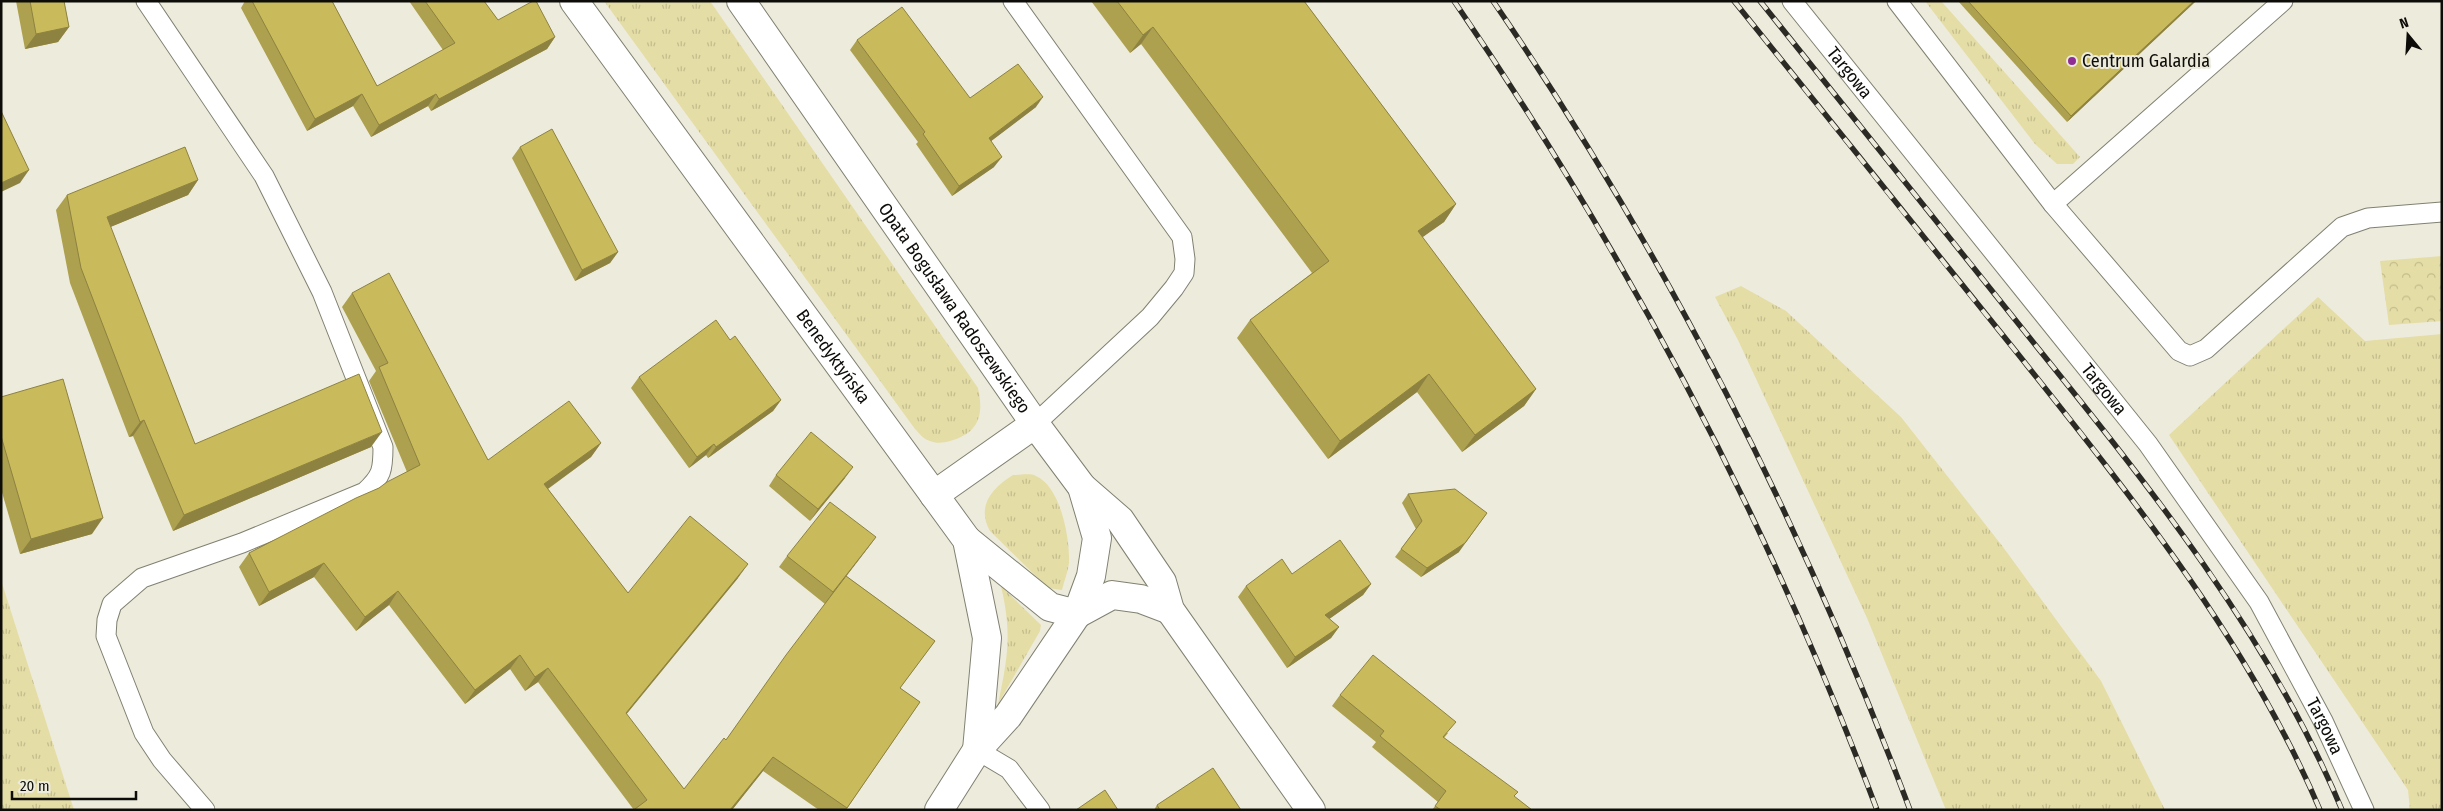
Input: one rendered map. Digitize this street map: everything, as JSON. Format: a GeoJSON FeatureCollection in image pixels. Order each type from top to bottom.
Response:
{"type":"FeatureCollection","features":[{"type":"Feature","properties":{"kind":"street","name":"Benedyktyńska"},"geometry":{"type":"LineString","coordinates":[[574,1],[967,540],[987,638],[977,750]]}},
{"type":"Feature","properties":{"kind":"street","name":"Opata Bogusława Radoszewskiego"},"geometry":{"type":"LineString","coordinates":[[741,1],[1035,424],[1082,487],[1120,520],[1162,582],[1170,610],[1311,810]]}},
{"type":"Feature","properties":{"kind":"street"},"geometry":{"type":"LineString","coordinates":[[934,495],[1035,424]]}},
{"type":"Feature","properties":{"kind":"street","name":"Benedyktyńska"},"geometry":{"type":"LineString","coordinates":[[939,810],[977,750],[1008,716],[1077,614],[1092,576],[1097,538],[1082,487]]}},
{"type":"Feature","properties":{"kind":"street"},"geometry":{"type":"LineString","coordinates":[[967,540],[1050,606],[1077,614],[1112,595],[1141,599],[1170,610]]}},
{"type":"Feature","properties":{"kind":"lane"},"geometry":{"type":"LineString","coordinates":[[146,1],[264,176],[322,292],[383,446],[380,478],[365,492],[242,543],[142,578],[112,604],[107,620],[106,636],[144,733],[162,760],[205,810]]}},
{"type":"Feature","properties":{"kind":"lane"},"geometry":{"type":"LineString","coordinates":[[1013,1],[1182,237],[1186,259],[1184,273],[1150,317],[1035,424]]}},
{"type":"Feature","properties":{"kind":"lane","name":"Targowa"},"geometry":{"type":"LineString","coordinates":[[1792,1],[2148,444],[2259,602],[2323,721],[2364,810]]}},
{"type":"Feature","properties":{"kind":"lane"},"geometry":{"type":"LineString","coordinates":[[1897,1],[2053,204],[2179,351],[2190,356],[2206,349],[2342,226],[2368,218],[2442,212]]}},
{"type":"Feature","properties":{"kind":"lane"},"geometry":{"type":"LineString","coordinates":[[2053,204],[2283,1]]}},
{"type":"Feature","properties":{"kind":"lane"},"geometry":{"type":"LineString","coordinates":[[977,750],[1008,769],[1040,810]]}},
{"type":"Feature","properties":{"kind":"green space"},"geometry":{"type":"Polygon","coordinates":[[[604,1],[710,1],[978,388],[980,414],[978,421],[969,432],[962,437],[938,443],[926,439],[915,429],[604,1]]]}},
{"type":"Feature","properties":{"kind":"green space"},"geometry":{"type":"Polygon","coordinates":[[[1925,1],[1941,1],[2080,157],[2073,164],[2057,164],[2035,144],[1925,1]]]}},
{"type":"Feature","properties":{"kind":"green space"},"geometry":{"type":"Polygon","coordinates":[[[2442,256],[2442,321],[2389,325],[2380,261],[2442,256]]]}},
{"type":"Feature","properties":{"kind":"green space"},"geometry":{"type":"Polygon","coordinates":[[[1741,286],[1786,311],[1901,417],[2003,547],[2101,681],[2165,810],[1946,810],[1867,618],[1738,340],[1715,297],[1741,286]]]}},
{"type":"Feature","properties":{"kind":"green space"},"geometry":{"type":"Polygon","coordinates":[[[2318,297],[2365,341],[2442,334],[2442,810],[2410,810],[2408,790],[2169,435],[2318,297]]]}},
{"type":"Feature","properties":{"kind":"green space"},"geometry":{"type":"Polygon","coordinates":[[[1028,474],[1036,476],[1045,482],[1058,502],[1066,528],[1069,553],[1069,563],[1062,590],[1048,588],[990,531],[986,522],[985,514],[988,498],[1005,480],[1013,475],[1028,474]]]}},
{"type":"Feature","properties":{"kind":"green space"},"geometry":{"type":"Polygon","coordinates":[[[1,580],[74,810],[1,810],[1,580]]]}},
{"type":"Feature","properties":{"kind":"green space"},"geometry":{"type":"Polygon","coordinates":[[[1001,586],[1041,625],[1040,631],[998,704],[1006,658],[1008,632],[1001,586]]]}},
{"type":"Feature","properties":{"kind":"building"},"geometry":{"type":"Polygon","coordinates":[[[30,1],[64,1],[69,27],[36,34],[30,1]]]}},
{"type":"Feature","properties":{"kind":"building"},"geometry":{"type":"Polygon","coordinates":[[[252,1],[332,1],[377,86],[455,43],[425,1],[484,1],[498,20],[536,1],[555,37],[439,99],[436,94],[379,125],[362,94],[315,119],[252,1]]]}},
{"type":"Feature","properties":{"kind":"building"},"geometry":{"type":"Polygon","coordinates":[[[1117,1],[1304,1],[1456,204],[1418,231],[1536,389],[1475,435],[1429,374],[1340,441],[1250,320],[1329,261],[1153,27],[1143,35],[1117,1]]]}},
{"type":"Feature","properties":{"kind":"building","name":"Centrum Galardia"},"geometry":{"type":"Polygon","coordinates":[[[1968,1],[2194,1],[2071,116],[1968,1]]]}},
{"type":"Feature","properties":{"kind":"building"},"geometry":{"type":"Polygon","coordinates":[[[902,7],[970,98],[1018,64],[1043,97],[989,138],[1002,157],[959,186],[923,134],[925,132],[857,40],[902,7]]]}},
{"type":"Feature","properties":{"kind":"building"},"geometry":{"type":"Polygon","coordinates":[[[1,111],[29,170],[1,183],[1,111]]]}},
{"type":"Feature","properties":{"kind":"building"},"geometry":{"type":"Polygon","coordinates":[[[552,129],[618,252],[582,270],[520,147],[552,129]]]}},
{"type":"Feature","properties":{"kind":"building"},"geometry":{"type":"Polygon","coordinates":[[[185,147],[198,180],[107,217],[195,444],[359,374],[382,432],[184,515],[144,420],[140,422],[81,268],[67,195],[185,147]]]}},
{"type":"Feature","properties":{"kind":"building"},"geometry":{"type":"Polygon","coordinates":[[[389,273],[488,460],[569,401],[601,443],[544,484],[628,593],[690,516],[748,564],[626,713],[684,789],[724,738],[726,740],[786,655],[846,576],[935,641],[900,688],[920,702],[847,808],[773,757],[730,810],[636,810],[647,800],[548,668],[535,677],[520,655],[475,690],[398,591],[365,617],[324,563],[269,592],[249,553],[379,488],[420,465],[379,367],[388,363],[352,293],[389,273]]]}},
{"type":"Feature","properties":{"kind":"building"},"geometry":{"type":"Polygon","coordinates":[[[716,320],[730,340],[735,336],[781,400],[716,447],[714,444],[697,457],[639,377],[716,320]]]}},
{"type":"Feature","properties":{"kind":"building"},"geometry":{"type":"Polygon","coordinates":[[[63,379],[103,518],[31,539],[1,436],[1,397],[63,379]]]}},
{"type":"Feature","properties":{"kind":"building"},"geometry":{"type":"Polygon","coordinates":[[[811,432],[853,467],[818,509],[776,475],[811,432]]]}},
{"type":"Feature","properties":{"kind":"building"},"geometry":{"type":"Polygon","coordinates":[[[1455,489],[1487,513],[1465,543],[1427,568],[1401,549],[1422,521],[1408,494],[1455,489]]]}},
{"type":"Feature","properties":{"kind":"building"},"geometry":{"type":"Polygon","coordinates":[[[830,502],[876,537],[833,592],[787,556],[830,502]]]}},
{"type":"Feature","properties":{"kind":"building"},"geometry":{"type":"Polygon","coordinates":[[[1340,540],[1371,584],[1325,615],[1339,627],[1295,657],[1246,586],[1282,559],[1292,574],[1340,540]]]}},
{"type":"Feature","properties":{"kind":"building"},"geometry":{"type":"Polygon","coordinates":[[[1373,655],[1456,722],[1443,737],[1518,792],[1514,796],[1532,810],[1441,810],[1435,806],[1446,791],[1380,736],[1384,731],[1340,695],[1373,655]]]}},
{"type":"Feature","properties":{"kind":"building"},"geometry":{"type":"Polygon","coordinates":[[[1213,768],[1241,810],[1160,810],[1157,805],[1213,768]]]}},
{"type":"Feature","properties":{"kind":"building"},"geometry":{"type":"Polygon","coordinates":[[[1105,790],[1118,810],[1076,810],[1105,790]]]}},
{"type":"Feature","properties":{"kind":"railway"},"geometry":{"type":"LineString","coordinates":[[1454,1],[1578,193],[1690,393],[1790,599],[1835,704],[1877,810]]}},
{"type":"Feature","properties":{"kind":"railway"},"geometry":{"type":"LineString","coordinates":[[1493,1],[1556,96],[1615,193],[1672,292],[1726,393],[1777,495],[1824,599],[1869,704],[1910,810]]}},
{"type":"Feature","properties":{"kind":"railway"},"geometry":{"type":"LineString","coordinates":[[1734,1],[2018,354],[2103,462],[2185,572],[2259,688],[2291,748],[2320,810]]}},
{"type":"Feature","properties":{"kind":"railway"},"geometry":{"type":"LineString","coordinates":[[1760,1],[2121,452],[2163,508],[2243,624],[2280,684],[2313,746],[2342,810]]}},
{"type":"Feature","properties":{"kind":"place","name":"Centrum Galardia"},"geometry":{"type":"Point","coordinates":[2072,61]}}]}
